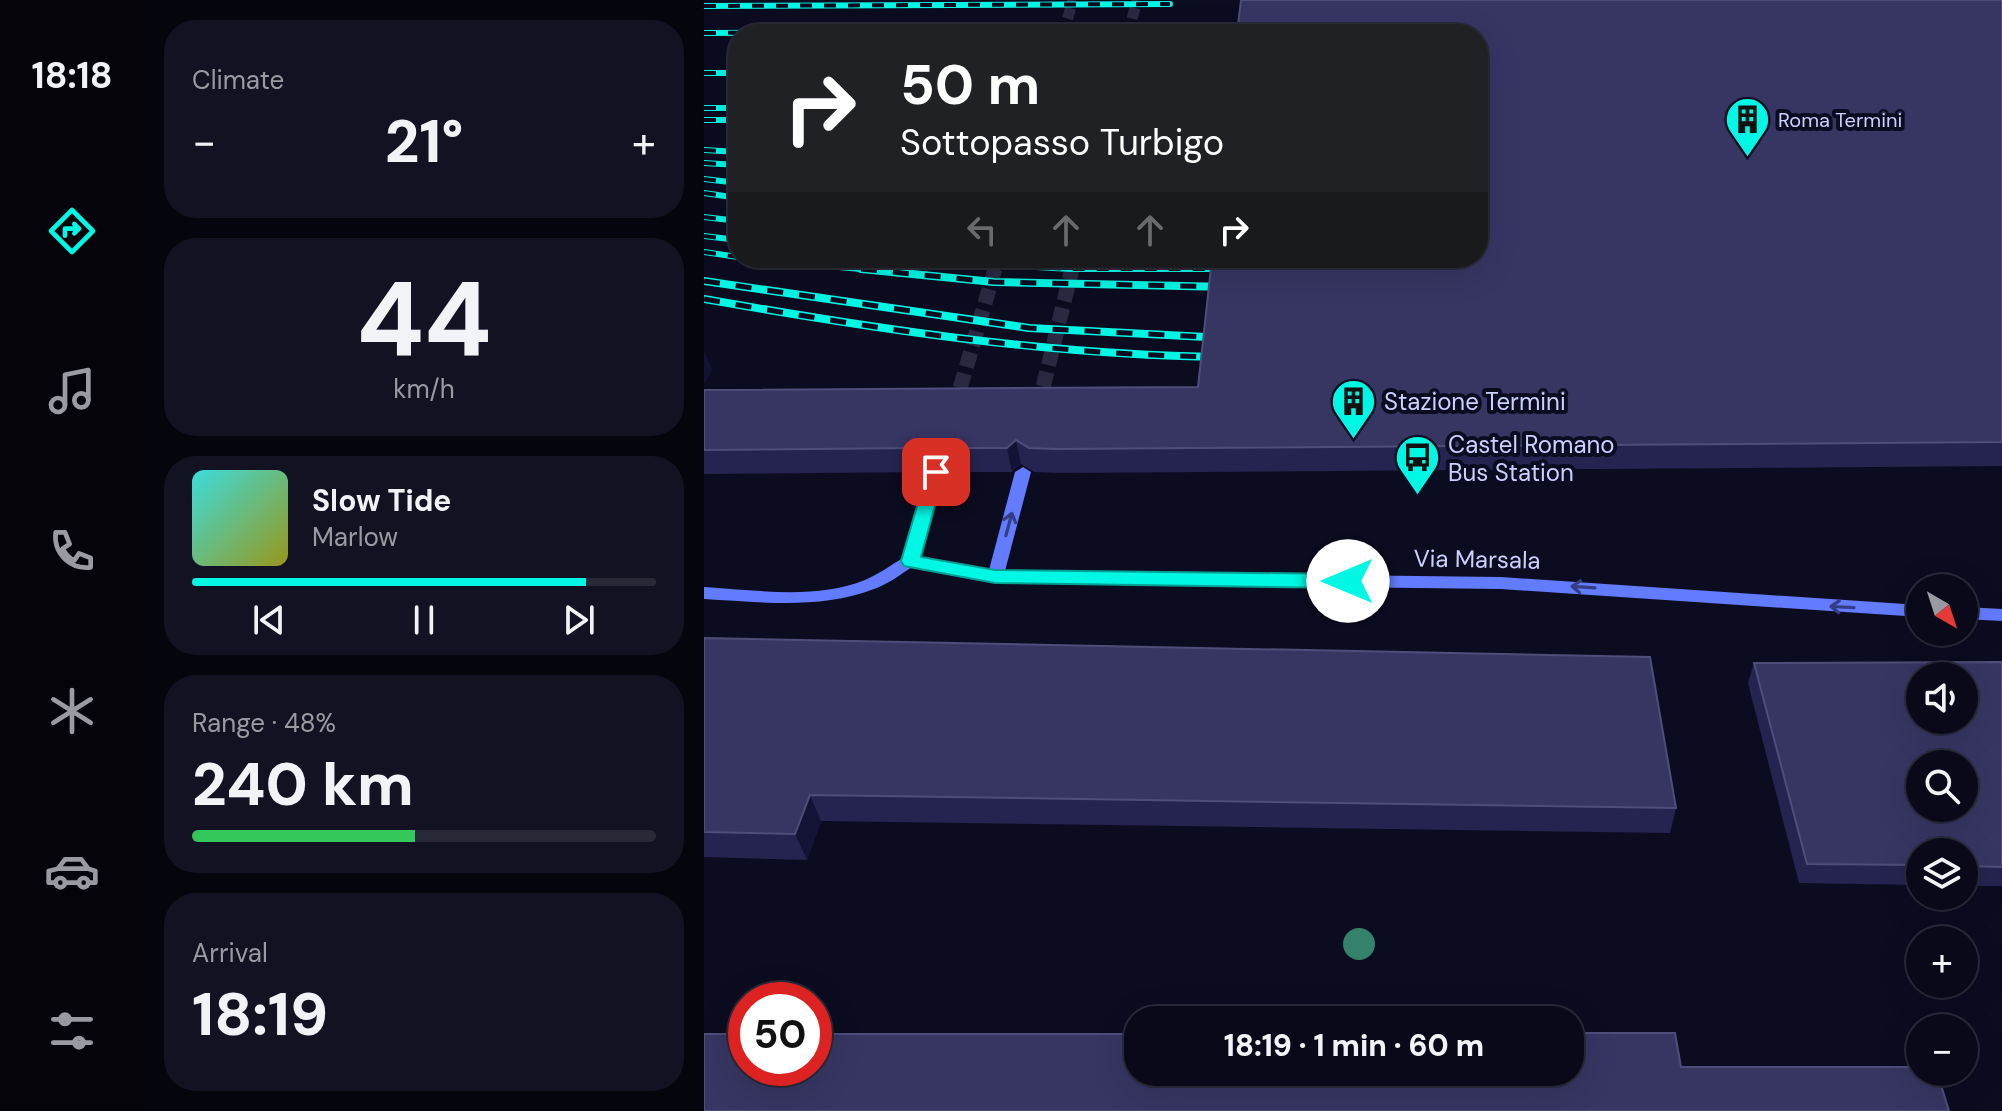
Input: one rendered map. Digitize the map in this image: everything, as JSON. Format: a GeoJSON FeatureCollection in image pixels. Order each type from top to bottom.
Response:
{"type":"FeatureCollection","features":[{"type":"Feature","properties":{"kind":"main road"},"geometry":{"type":"LineString","coordinates":[[704,593],[793,595],[867,586],[910,561],[936,472]]}},
{"type":"Feature","properties":{"kind":"main road"},"geometry":{"type":"LineString","coordinates":[[995,577],[1023,472]]}},
{"type":"Feature","properties":{"kind":"main road","name":"Via Marsala"},"geometry":{"type":"LineString","coordinates":[[910,561],[995,577],[1501,583],[1906,610]]}},
{"type":"Feature","properties":{"kind":"main road"},"geometry":{"type":"LineString","coordinates":[[1978,614],[2002,615]]}},
{"type":"Feature","properties":{"kind":"building"},"geometry":{"type":"Polygon","coordinates":[[[1241,0],[2002,0],[2002,442],[1057,449],[1029,448],[1016,440],[1007,448],[941,448],[928,440],[918,448],[704,450],[704,390],[1198,387],[1211,268],[1488,268],[1488,24],[1238,24],[1241,0]]]}},
{"type":"Feature","properties":{"kind":"building"},"geometry":{"type":"Polygon","coordinates":[[[704,638],[1650,657],[1676,808],[810,795],[795,834],[704,832],[704,638]]]}},
{"type":"Feature","properties":{"kind":"building"},"geometry":{"type":"Polygon","coordinates":[[[1906,662],[1906,734],[1978,734],[1978,662],[2002,662],[2002,867],[1978,866],[1978,838],[1906,838],[1906,865],[1807,864],[1754,663],[1906,662]]]}},
{"type":"Feature","properties":{"kind":"building"},"geometry":{"type":"Polygon","coordinates":[[[1584,1033],[1675,1033],[1681,1067],[1906,1067],[1906,1086],[1941,1086],[1949,1111],[704,1111],[704,1034],[728,1034],[728,1086],[832,1086],[832,1034],[1124,1034],[1124,1086],[1584,1086],[1584,1033]]]}},
{"type":"Feature","properties":{"kind":"tunnel"},"geometry":{"type":"LineString","coordinates":[[1066,24],[1073,0]]}},
{"type":"Feature","properties":{"kind":"tunnel"},"geometry":{"type":"LineString","coordinates":[[1131,24],[1137,0]]}},
{"type":"Feature","properties":{"kind":"tunnel"},"geometry":{"type":"LineString","coordinates":[[954,409],[995,269]]}},
{"type":"Feature","properties":{"kind":"tunnel"},"geometry":{"type":"LineString","coordinates":[[1038,408],[1072,269]]}},
{"type":"Feature","properties":{"kind":"railway"},"geometry":{"type":"LineString","coordinates":[[704,6],[1170,4]]}},
{"type":"Feature","properties":{"kind":"railway"},"geometry":{"type":"LineString","coordinates":[[704,33],[728,33]]}},
{"type":"Feature","properties":{"kind":"railway"},"geometry":{"type":"LineString","coordinates":[[704,73],[728,73]]}},
{"type":"Feature","properties":{"kind":"railway"},"geometry":{"type":"LineString","coordinates":[[704,108],[728,108]]}},
{"type":"Feature","properties":{"kind":"railway"},"geometry":{"type":"LineString","coordinates":[[704,120],[728,120]]}},
{"type":"Feature","properties":{"kind":"railway"},"geometry":{"type":"LineString","coordinates":[[704,150],[728,151]]}},
{"type":"Feature","properties":{"kind":"railway"},"geometry":{"type":"LineString","coordinates":[[704,163],[728,164]]}},
{"type":"Feature","properties":{"kind":"railway"},"geometry":{"type":"LineString","coordinates":[[704,179],[728,182]]}},
{"type":"Feature","properties":{"kind":"railway"},"geometry":{"type":"LineString","coordinates":[[704,193],[728,197]]}},
{"type":"Feature","properties":{"kind":"railway"},"geometry":{"type":"LineString","coordinates":[[704,217],[728,220]]}},
{"type":"Feature","properties":{"kind":"railway"},"geometry":{"type":"LineString","coordinates":[[704,236],[728,239]]}},
{"type":"Feature","properties":{"kind":"railway"},"geometry":{"type":"LineString","coordinates":[[704,252],[728,256]]}},
{"type":"Feature","properties":{"kind":"railway"},"geometry":{"type":"LineString","coordinates":[[850,268],[871,270]]}},
{"type":"Feature","properties":{"kind":"railway"},"geometry":{"type":"LineString","coordinates":[[1053,268],[1234,269]]}},
{"type":"Feature","properties":{"kind":"railway"},"geometry":{"type":"LineString","coordinates":[[861,269],[871,270]]}},
{"type":"Feature","properties":{"kind":"railway"},"geometry":{"type":"LineString","coordinates":[[871,270],[882,271]]}},
{"type":"Feature","properties":{"kind":"railway"},"geometry":{"type":"LineString","coordinates":[[871,270],[994,282],[1230,287]]}},
{"type":"Feature","properties":{"kind":"railway"},"geometry":{"type":"LineString","coordinates":[[704,281],[1029,328],[1226,338]]}},
{"type":"Feature","properties":{"kind":"railway"},"geometry":{"type":"LineString","coordinates":[[704,299],[1027,346],[1222,357]]}},
{"type":"Feature","properties":{"kind":"place","name":"Roma Termini"},"geometry":{"type":"Point","coordinates":[1747,159]}},
{"type":"Feature","properties":{"kind":"place","name":"Stazione Termini"},"geometry":{"type":"Point","coordinates":[1353,440]}},
{"type":"Feature","properties":{"kind":"place","name":"Castel Romano Bus Station"},"geometry":{"type":"Point","coordinates":[1417,497]}},
{"type":"Feature","properties":{"kind":"route"},"geometry":{"type":"LineString","coordinates":[[936,472],[910,561],[950,571],[995,577],[1348,581]]}}]}
